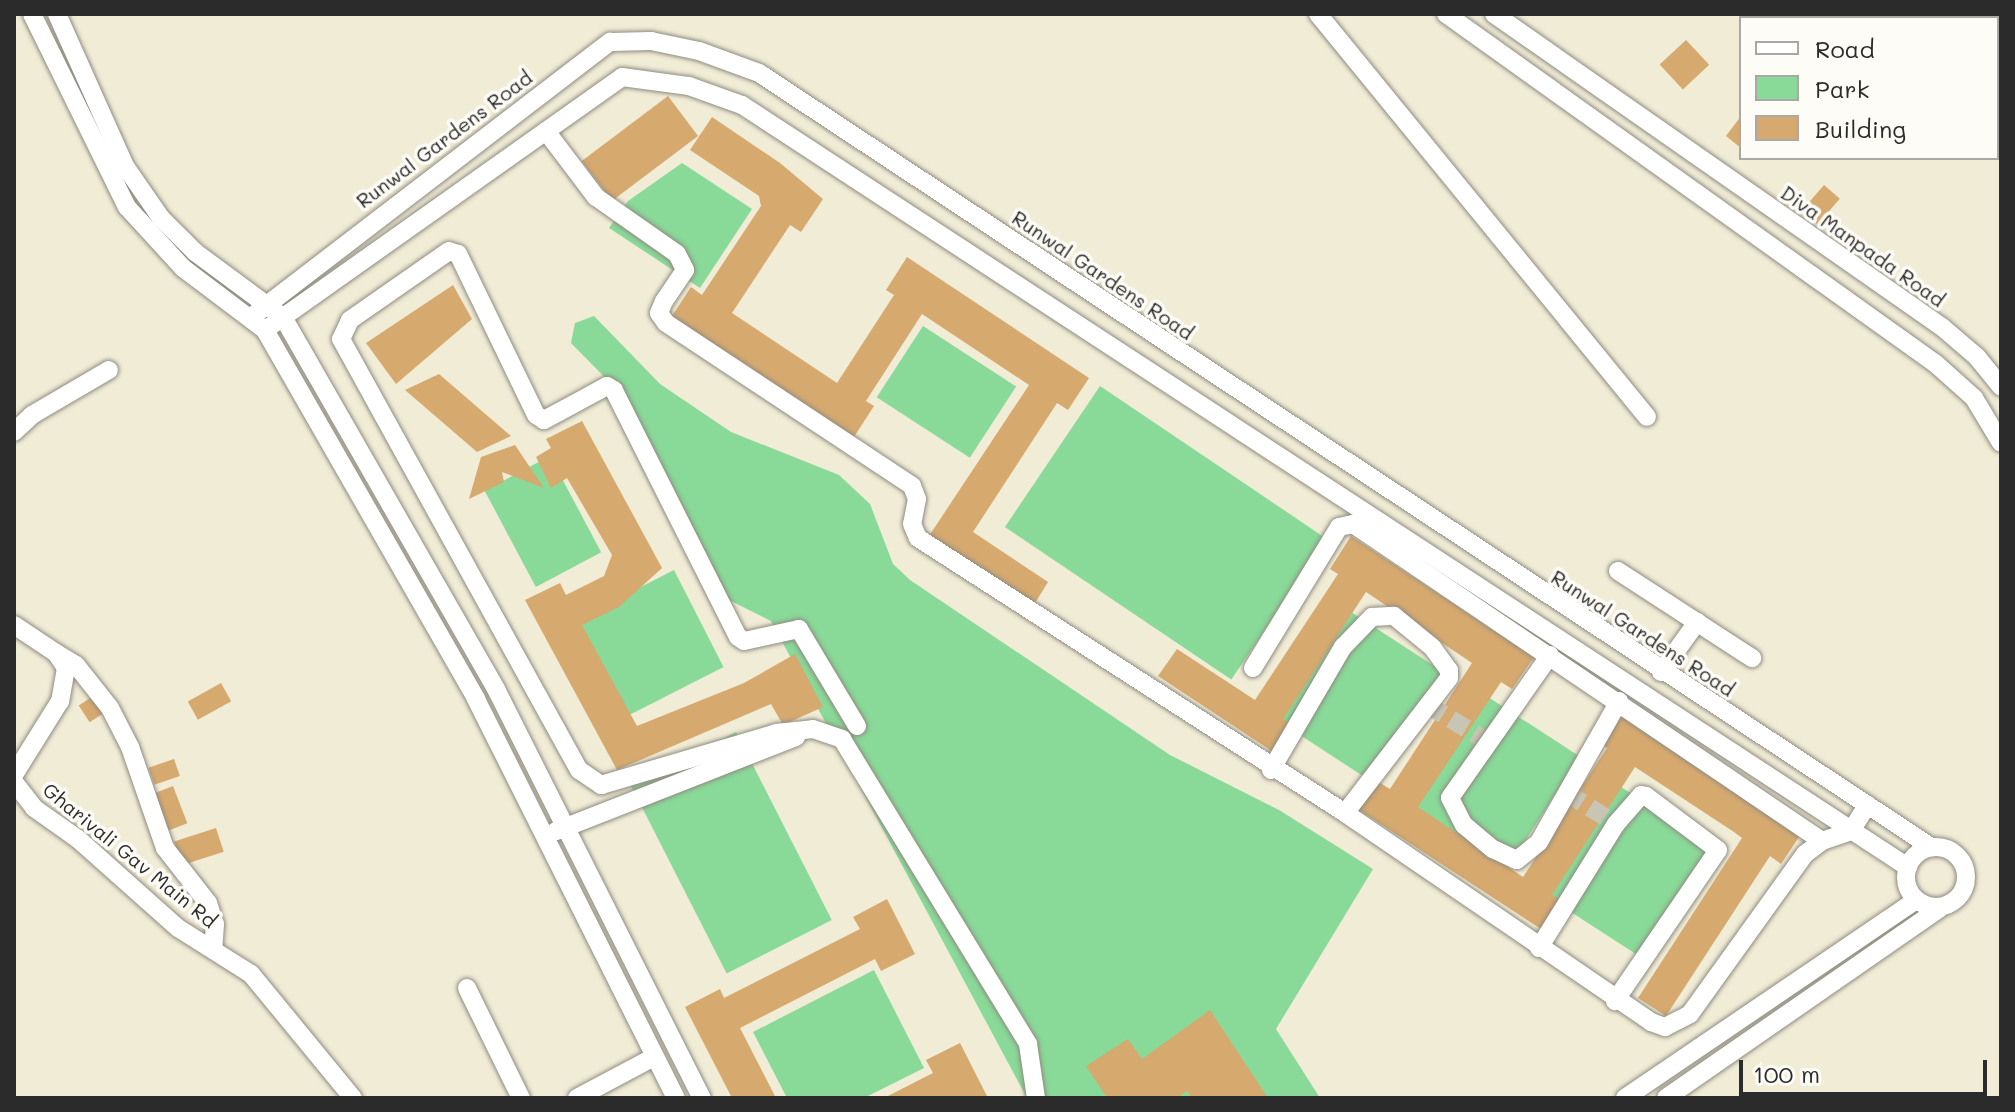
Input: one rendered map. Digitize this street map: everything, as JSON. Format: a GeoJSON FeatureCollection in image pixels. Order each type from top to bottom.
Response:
{"type":"FeatureCollection","features":[{"type":"Feature","properties":{"kind":"street"},"geometry":{"type":"LineString","coordinates":[[32,14],[127,207],[183,268],[258,324],[476,699],[676,1098]]}},
{"type":"Feature","properties":{"kind":"street"},"geometry":{"type":"LineString","coordinates":[[57,14],[125,166],[161,218],[195,252],[283,317],[414,540],[702,1098]]}},
{"type":"Feature","properties":{"kind":"street"},"geometry":{"type":"LineString","coordinates":[[1318,14],[1647,417]]}},
{"type":"Feature","properties":{"kind":"street"},"geometry":{"type":"LineString","coordinates":[[1446,14],[1936,364],[1983,413],[2001,443]]}},
{"type":"Feature","properties":{"kind":"street","name":"Diva Manpada Road"},"geometry":{"type":"LineString","coordinates":[[1494,14],[1942,327],[1977,357],[2001,387]]}},
{"type":"Feature","properties":{"kind":"street","name":"Runwal Gardens Road"},"geometry":{"type":"LineString","coordinates":[[258,324],[264,303],[610,42],[651,41],[699,51],[759,73],[1661,672],[1931,847]]}},
{"type":"Feature","properties":{"kind":"street"},"geometry":{"type":"LineString","coordinates":[[258,324],[283,317],[622,77],[689,86],[742,105],[1833,821],[1908,867]]}},
{"type":"Feature","properties":{"kind":"street"},"geometry":{"type":"LineString","coordinates":[[546,131],[596,197],[677,254],[685,270],[659,313],[666,323],[912,486],[917,499],[912,524],[918,538],[1271,770],[1345,813],[1615,1001],[1665,1027],[1680,1023],[1805,854],[1851,831],[1867,805]]}},
{"type":"Feature","properties":{"kind":"street"},"geometry":{"type":"LineString","coordinates":[[857,726],[799,629],[744,641],[738,637],[614,390],[607,386],[544,420],[536,415],[458,254],[449,251],[350,320],[341,339],[579,770],[601,785],[776,733],[813,729],[842,739],[1028,1044],[1036,1098]]}},
{"type":"Feature","properties":{"kind":"street"},"geometry":{"type":"LineString","coordinates":[[14,432],[32,415],[109,370]]}},
{"type":"Feature","properties":{"kind":"street"},"geometry":{"type":"LineString","coordinates":[[1983,413],[2001,396]]}},
{"type":"Feature","properties":{"kind":"street"},"geometry":{"type":"LineString","coordinates":[[1253,668],[1344,524],[1353,524],[1826,841]]}},
{"type":"Feature","properties":{"kind":"street"},"geometry":{"type":"LineString","coordinates":[[1618,571],[1752,658]]}},
{"type":"Feature","properties":{"kind":"street"},"geometry":{"type":"LineString","coordinates":[[1271,770],[1343,647],[1372,617],[1394,616],[1432,647],[1449,670],[1449,678],[1345,813]]}},
{"type":"Feature","properties":{"kind":"street"},"geometry":{"type":"LineString","coordinates":[[1661,672],[1697,622]]}},
{"type":"Feature","properties":{"kind":"street"},"geometry":{"type":"LineString","coordinates":[[14,625],[76,665],[110,708],[130,747],[165,848],[208,903],[215,924],[213,950]]}},
{"type":"Feature","properties":{"kind":"street"},"geometry":{"type":"LineString","coordinates":[[14,775],[60,701],[66,668],[56,653]]}},
{"type":"Feature","properties":{"kind":"street"},"geometry":{"type":"LineString","coordinates":[[1550,655],[1450,798],[1464,825],[1493,849],[1517,860],[1539,842],[1619,701]]}},
{"type":"Feature","properties":{"kind":"street"},"geometry":{"type":"LineString","coordinates":[[544,836],[813,729]]}},
{"type":"Feature","properties":{"kind":"street","name":"Gharivali Gav Main Rd"},"geometry":{"type":"LineString","coordinates":[[14,782],[34,808],[78,839],[178,928],[251,974],[353,1098]]}},
{"type":"Feature","properties":{"kind":"street"},"geometry":{"type":"LineString","coordinates":[[1826,841],[1833,821],[1850,793]]}},
{"type":"Feature","properties":{"kind":"street"},"geometry":{"type":"LineString","coordinates":[[1539,948],[1616,824],[1641,795],[1712,842],[1718,850],[1615,1001]]}},
{"type":"Feature","properties":{"kind":"street"},"geometry":{"type":"LineString","coordinates":[[1666,1098],[1940,908],[1961,893],[1966,875],[1958,856],[1931,847],[1915,856],[1908,867],[1907,883],[1916,900],[1940,908]]}},
{"type":"Feature","properties":{"kind":"street"},"geometry":{"type":"LineString","coordinates":[[1625,1098],[1916,900]]}},
{"type":"Feature","properties":{"kind":"street"},"geometry":{"type":"LineString","coordinates":[[467,988],[521,1098]]}},
{"type":"Feature","properties":{"kind":"street"},"geometry":{"type":"LineString","coordinates":[[577,1098],[654,1057]]}},
{"type":"Feature","properties":{"kind":"green space"},"geometry":{"type":"Polygon","coordinates":[[[682,163],[752,209],[700,288],[609,228],[628,201],[682,163]]]}},
{"type":"Feature","properties":{"kind":"green space"},"geometry":{"type":"Polygon","coordinates":[[[594,316],[660,384],[731,432],[839,475],[870,504],[893,564],[910,580],[1170,755],[1279,810],[1373,869],[1276,1029],[1320,1098],[1027,1098],[771,621],[719,595],[631,404],[571,343],[575,323],[594,316]]]}},
{"type":"Feature","properties":{"kind":"green space"},"geometry":{"type":"Polygon","coordinates":[[[923,326],[1016,386],[970,458],[877,397],[923,326]]]}},
{"type":"Feature","properties":{"kind":"green space"},"geometry":{"type":"Polygon","coordinates":[[[1100,386],[1326,539],[1231,680],[1005,527],[1100,386]]]}},
{"type":"Feature","properties":{"kind":"green space"},"geometry":{"type":"Polygon","coordinates":[[[550,456],[601,552],[536,587],[485,491],[550,456]]]}},
{"type":"Feature","properties":{"kind":"green space"},"geometry":{"type":"Polygon","coordinates":[[[674,570],[723,667],[602,729],[553,632],[674,570]]]}},
{"type":"Feature","properties":{"kind":"green space"},"geometry":{"type":"Polygon","coordinates":[[[1351,612],[1446,674],[1374,783],[1280,722],[1351,612]]]}},
{"type":"Feature","properties":{"kind":"green space"},"geometry":{"type":"Polygon","coordinates":[[[1485,695],[1580,757],[1508,867],[1413,806],[1485,695]]]}},
{"type":"Feature","properties":{"kind":"green space"},"geometry":{"type":"Polygon","coordinates":[[[736,732],[832,920],[727,974],[631,786],[736,732]]]}},
{"type":"Feature","properties":{"kind":"green space"},"geometry":{"type":"Polygon","coordinates":[[[1621,787],[1716,849],[1644,959],[1549,898],[1621,787]]]}},
{"type":"Feature","properties":{"kind":"green space"},"geometry":{"type":"Polygon","coordinates":[[[874,970],[924,1068],[864,1098],[787,1098],[753,1032],[874,970]]]}},
{"type":"Feature","properties":{"kind":"building"},"geometry":{"type":"Polygon","coordinates":[[[1686,40],[1709,65],[1683,89],[1660,65],[1686,40]]]}},
{"type":"Feature","properties":{"kind":"building"},"geometry":{"type":"Polygon","coordinates":[[[668,96],[698,136],[612,201],[582,161],[668,96]]]}},
{"type":"Feature","properties":{"kind":"building"},"geometry":{"type":"Polygon","coordinates":[[[712,117],[780,163],[823,199],[801,232],[790,225],[732,313],[837,383],[894,295],[886,290],[907,257],[1089,378],[1068,410],[1057,403],[973,532],[1048,582],[1032,608],[927,539],[1029,385],[922,314],[866,401],[874,406],[852,440],[670,319],[691,287],[702,295],[761,206],[759,196],[690,150],[712,117]]]}},
{"type":"Feature","properties":{"kind":"building"},"geometry":{"type":"Polygon","coordinates":[[[1739,119],[1739,146],[1726,136],[1739,119]]]}},
{"type":"Feature","properties":{"kind":"building"},"geometry":{"type":"Polygon","coordinates":[[[1824,185],[1840,199],[1818,224],[1802,211],[1824,185]]]}},
{"type":"Feature","properties":{"kind":"building"},"geometry":{"type":"Polygon","coordinates":[[[453,285],[472,319],[396,384],[366,343],[453,285]]]}},
{"type":"Feature","properties":{"kind":"building"},"geometry":{"type":"Polygon","coordinates":[[[439,374],[511,436],[477,452],[405,390],[439,374]]]}},
{"type":"Feature","properties":{"kind":"building"},"geometry":{"type":"Polygon","coordinates":[[[582,421],[662,568],[619,607],[582,625],[637,726],[744,683],[795,654],[823,707],[783,725],[771,704],[617,770],[525,600],[560,583],[566,595],[604,576],[612,555],[567,478],[551,488],[536,457],[551,448],[546,439],[582,421]]]}},
{"type":"Feature","properties":{"kind":"building"},"geometry":{"type":"Polygon","coordinates":[[[515,445],[544,488],[502,472],[504,482],[469,499],[481,457],[515,445]]]}},
{"type":"Feature","properties":{"kind":"building"},"geometry":{"type":"Polygon","coordinates":[[[1351,536],[1534,657],[1512,689],[1501,682],[1418,807],[1523,877],[1607,748],[1599,743],[1621,710],[1803,831],[1781,864],[1770,856],[1666,1016],[1638,998],[1742,838],[1734,832],[1635,767],[1552,895],[1560,900],[1541,929],[1359,810],[1377,781],[1390,789],[1472,663],[1366,592],[1283,719],[1294,726],[1276,754],[1158,676],[1177,649],[1255,700],[1338,574],[1330,569],[1351,536]]]}},
{"type":"Feature","properties":{"kind":"building"},"geometry":{"type":"Polygon","coordinates":[[[221,683],[231,701],[198,720],[188,701],[221,683]]]}},
{"type":"Feature","properties":{"kind":"building"},"geometry":{"type":"Polygon","coordinates":[[[98,693],[109,710],[90,722],[79,706],[98,693]]]}},
{"type":"Feature","properties":{"kind":"building"},"geometry":{"type":"Polygon","coordinates":[[[174,759],[180,776],[154,785],[148,768],[174,759]]]}},
{"type":"Feature","properties":{"kind":"building"},"geometry":{"type":"Polygon","coordinates":[[[173,786],[187,823],[167,831],[152,794],[173,786]]]}},
{"type":"Feature","properties":{"kind":"building"},"geometry":{"type":"Polygon","coordinates":[[[216,828],[224,852],[182,865],[174,842],[216,828]]]}},
{"type":"Feature","properties":{"kind":"building"},"geometry":{"type":"Polygon","coordinates":[[[887,899],[915,954],[881,971],[875,959],[740,1028],[776,1098],[732,1098],[685,1007],[720,989],[724,998],[860,929],[853,917],[887,899]]]}},
{"type":"Feature","properties":{"kind":"building"},"geometry":{"type":"Polygon","coordinates":[[[1210,1010],[1268,1098],[1192,1098],[1187,1091],[1177,1098],[1107,1098],[1086,1066],[1128,1039],[1142,1059],[1210,1010]]]}},
{"type":"Feature","properties":{"kind":"building"},"geometry":{"type":"Polygon","coordinates":[[[960,1043],[988,1098],[884,1098],[933,1073],[926,1060],[960,1043]]]}},
{"type":"Feature","properties":{"kind":"tunnel"},"geometry":{"type":"LineString","coordinates":[[1428,705],[1488,742]]}},
{"type":"Feature","properties":{"kind":"tunnel"},"geometry":{"type":"LineString","coordinates":[[1567,793],[1616,824]]}}]}
